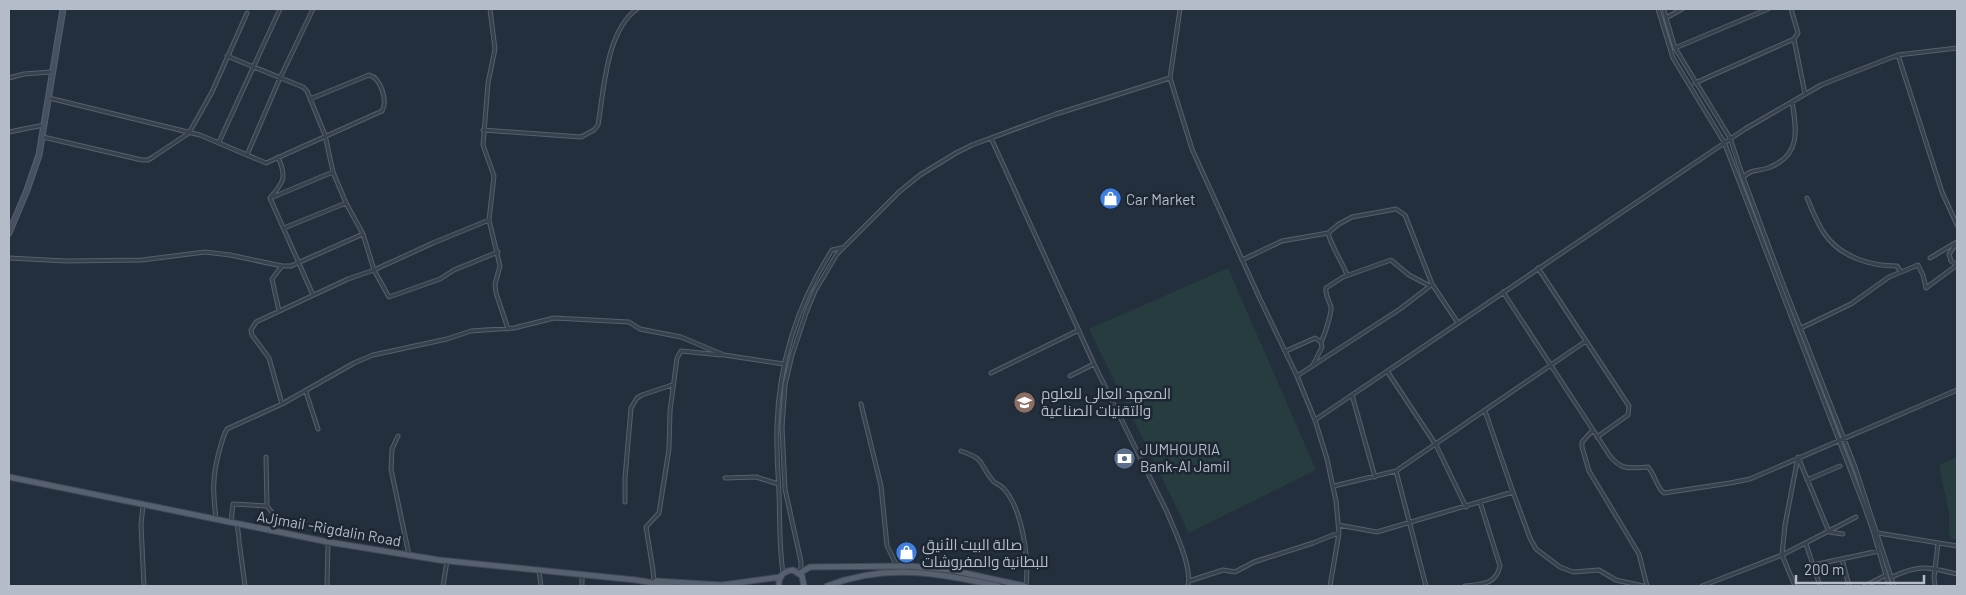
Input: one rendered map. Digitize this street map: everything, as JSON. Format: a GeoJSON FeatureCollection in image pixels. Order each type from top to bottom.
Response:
{"type":"FeatureCollection","features":[{"type":"Feature","properties":{"kind":"main road","name":"AJjmail -Rigdalin Road"},"geometry":{"type":"LineString","coordinates":[[9,477],[328,542],[447,560],[652,582]]}},
{"type":"Feature","properties":{"kind":"main road"},"geometry":{"type":"LineString","coordinates":[[799,573],[810,567],[897,566],[951,570],[1025,586]]}},
{"type":"Feature","properties":{"kind":"main road"},"geometry":{"type":"LineString","coordinates":[[652,582],[722,585],[782,575],[790,570],[799,573],[804,578],[804,586]]}},
{"type":"Feature","properties":{"kind":"main road"},"geometry":{"type":"LineString","coordinates":[[828,586],[876,573],[911,572],[948,575],[998,586]]}},
{"type":"Feature","properties":{"kind":"main road"},"geometry":{"type":"LineString","coordinates":[[779,586],[782,575]]}},
{"type":"Feature","properties":{"kind":"main road"},"geometry":{"type":"LineString","coordinates":[[652,582],[671,586]]}},
{"type":"Feature","properties":{"kind":"street"},"geometry":{"type":"LineString","coordinates":[[9,233],[33,175],[43,137],[63,9]]}},
{"type":"Feature","properties":{"kind":"street"},"geometry":{"type":"LineString","coordinates":[[219,142],[280,9]]}},
{"type":"Feature","properties":{"kind":"street"},"geometry":{"type":"LineString","coordinates":[[247,155],[280,78],[313,9]]}},
{"type":"Feature","properties":{"kind":"street"},"geometry":{"type":"LineString","coordinates":[[490,9],[495,50],[488,83],[483,150],[493,172],[494,181],[490,220],[500,266],[495,284],[496,293],[508,329]]}},
{"type":"Feature","properties":{"kind":"street"},"geometry":{"type":"LineString","coordinates":[[483,130],[581,137],[594,130],[598,125],[612,46],[626,20],[637,9]]}},
{"type":"Feature","properties":{"kind":"street"},"geometry":{"type":"LineString","coordinates":[[1180,9],[1170,78],[1192,149],[1297,376],[1315,420],[1334,486],[1339,532],[1330,586]]}},
{"type":"Feature","properties":{"kind":"street"},"geometry":{"type":"LineString","coordinates":[[1658,9],[1673,58],[1724,142],[1880,551],[1889,586]]}},
{"type":"Feature","properties":{"kind":"street"},"geometry":{"type":"LineString","coordinates":[[1664,9],[1675,48],[1730,138],[1742,177],[1844,439],[1878,533],[1894,586]]}},
{"type":"Feature","properties":{"kind":"street"},"geometry":{"type":"LineString","coordinates":[[1666,18],[1682,9]]}},
{"type":"Feature","properties":{"kind":"street"},"geometry":{"type":"LineString","coordinates":[[1675,48],[1768,9]]}},
{"type":"Feature","properties":{"kind":"street"},"geometry":{"type":"LineString","coordinates":[[1695,83],[1794,39],[1798,33],[1790,9]]}},
{"type":"Feature","properties":{"kind":"street"},"geometry":{"type":"LineString","coordinates":[[43,137],[142,160],[148,160],[153,157],[189,133],[212,92],[247,13]]}},
{"type":"Feature","properties":{"kind":"street"},"geometry":{"type":"LineString","coordinates":[[1794,39],[1805,94]]}},
{"type":"Feature","properties":{"kind":"street"},"geometry":{"type":"LineString","coordinates":[[1315,420],[1730,138],[1805,94],[1821,85],[1898,55],[1957,48]]}},
{"type":"Feature","properties":{"kind":"street"},"geometry":{"type":"LineString","coordinates":[[1898,55],[1942,192],[1957,225]]}},
{"type":"Feature","properties":{"kind":"street"},"geometry":{"type":"LineString","coordinates":[[227,56],[307,91],[326,135],[333,172],[346,203],[363,234],[374,270],[389,297],[432,282],[454,270],[498,252]]}},
{"type":"Feature","properties":{"kind":"street"},"geometry":{"type":"LineString","coordinates":[[9,78],[24,74],[51,72],[54,69]]}},
{"type":"Feature","properties":{"kind":"street"},"geometry":{"type":"LineString","coordinates":[[49,98],[189,133],[219,142],[266,163],[382,111],[385,101],[378,80],[374,76],[369,75],[310,100]]}},
{"type":"Feature","properties":{"kind":"street"},"geometry":{"type":"LineString","coordinates":[[799,573],[801,562],[785,489],[782,427],[785,385],[798,334],[815,291],[836,254],[878,210],[920,175],[956,152],[1056,114],[1170,78]]}},
{"type":"Feature","properties":{"kind":"street"},"geometry":{"type":"LineString","coordinates":[[1742,177],[1752,170],[1767,168],[1782,160],[1791,152],[1795,142],[1792,102]]}},
{"type":"Feature","properties":{"kind":"street"},"geometry":{"type":"LineString","coordinates":[[9,132],[44,126]]}},
{"type":"Feature","properties":{"kind":"street"},"geometry":{"type":"LineString","coordinates":[[991,138],[1078,330],[1167,512],[1180,547],[1189,582],[1188,586]]}},
{"type":"Feature","properties":{"kind":"street"},"geometry":{"type":"LineString","coordinates":[[270,198],[282,185],[282,165],[278,156]]}},
{"type":"Feature","properties":{"kind":"street"},"geometry":{"type":"LineString","coordinates":[[270,198],[333,172]]}},
{"type":"Feature","properties":{"kind":"street"},"geometry":{"type":"LineString","coordinates":[[270,198],[314,295]]}},
{"type":"Feature","properties":{"kind":"street"},"geometry":{"type":"LineString","coordinates":[[1806,198],[1825,234],[1836,246],[1850,256],[1869,263],[1897,266],[1902,272]]}},
{"type":"Feature","properties":{"kind":"street"},"geometry":{"type":"LineString","coordinates":[[284,228],[346,203]]}},
{"type":"Feature","properties":{"kind":"street"},"geometry":{"type":"LineString","coordinates":[[1242,260],[1282,241],[1328,233],[1352,217],[1396,209],[1406,215],[1431,285],[1458,323]]}},
{"type":"Feature","properties":{"kind":"street"},"geometry":{"type":"LineString","coordinates":[[282,404],[269,358],[254,340],[251,330],[256,322],[348,279],[374,270],[490,220]]}},
{"type":"Feature","properties":{"kind":"street"},"geometry":{"type":"LineString","coordinates":[[1328,233],[1347,275]]}},
{"type":"Feature","properties":{"kind":"street"},"geometry":{"type":"LineString","coordinates":[[9,258],[66,261],[142,260],[205,252],[291,266],[363,234]]}},
{"type":"Feature","properties":{"kind":"street"},"geometry":{"type":"LineString","coordinates":[[1801,328],[1851,304],[1889,278],[1918,265],[1924,275],[1926,288],[1957,265],[1951,261],[1949,254],[1957,243]]}},
{"type":"Feature","properties":{"kind":"street"},"geometry":{"type":"LineString","coordinates":[[1930,258],[1957,243]]}},
{"type":"Feature","properties":{"kind":"street"},"geometry":{"type":"LineString","coordinates":[[782,575],[776,427],[780,382],[792,333],[810,288],[832,250],[843,247]]}},
{"type":"Feature","properties":{"kind":"street"},"geometry":{"type":"LineString","coordinates":[[1313,366],[1322,346],[1321,342],[1326,333],[1326,323],[1332,310],[1326,288],[1347,275],[1391,260],[1409,275],[1431,285]]}},
{"type":"Feature","properties":{"kind":"street"},"geometry":{"type":"LineString","coordinates":[[279,311],[272,279],[282,266]]}},
{"type":"Feature","properties":{"kind":"street"},"geometry":{"type":"LineString","coordinates":[[1538,268],[1628,406],[1628,415],[1597,437]]}},
{"type":"Feature","properties":{"kind":"street"},"geometry":{"type":"LineString","coordinates":[[1297,376],[1400,309],[1431,285]]}},
{"type":"Feature","properties":{"kind":"street"},"geometry":{"type":"LineString","coordinates":[[1503,292],[1597,437],[1617,464],[1624,468],[1648,467],[1652,471],[1660,491],[1664,493],[1750,479],[1957,390]]}},
{"type":"Feature","properties":{"kind":"street"},"geometry":{"type":"LineString","coordinates":[[216,518],[213,477],[226,432],[233,426],[306,392],[354,363],[373,355],[447,339],[470,331],[508,329],[554,318],[628,322],[640,328],[681,337],[724,355]]}},
{"type":"Feature","properties":{"kind":"street"},"geometry":{"type":"LineString","coordinates":[[991,373],[1078,330]]}},
{"type":"Feature","properties":{"kind":"street"},"geometry":{"type":"LineString","coordinates":[[1286,350],[1315,338],[1321,342]]}},
{"type":"Feature","properties":{"kind":"street"},"geometry":{"type":"LineString","coordinates":[[1334,486],[1396,471],[1586,341]]}},
{"type":"Feature","properties":{"kind":"street"},"geometry":{"type":"LineString","coordinates":[[652,582],[646,527],[660,513],[669,450],[672,385],[679,352],[724,355],[784,364]]}},
{"type":"Feature","properties":{"kind":"street"},"geometry":{"type":"LineString","coordinates":[[1070,376],[1094,364]]}},
{"type":"Feature","properties":{"kind":"street"},"geometry":{"type":"LineString","coordinates":[[1387,371],[1436,445],[1466,506]]}},
{"type":"Feature","properties":{"kind":"street"},"geometry":{"type":"LineString","coordinates":[[625,502],[625,478],[631,408],[637,398],[642,395],[672,385]]}},
{"type":"Feature","properties":{"kind":"street"},"geometry":{"type":"LineString","coordinates":[[306,392],[318,428]]}},
{"type":"Feature","properties":{"kind":"street"},"geometry":{"type":"LineString","coordinates":[[1352,394],[1375,477]]}},
{"type":"Feature","properties":{"kind":"street"},"geometry":{"type":"LineString","coordinates":[[861,404],[880,486],[887,546],[897,566]]}},
{"type":"Feature","properties":{"kind":"street"},"geometry":{"type":"LineString","coordinates":[[1485,411],[1513,492],[1536,549],[1560,567],[1573,572],[1599,570],[1616,580],[1642,586]]}},
{"type":"Feature","properties":{"kind":"street"},"geometry":{"type":"LineString","coordinates":[[776,427],[782,427]]}},
{"type":"Feature","properties":{"kind":"street"},"geometry":{"type":"LineString","coordinates":[[1593,430],[1582,442],[1589,471],[1639,554],[1647,586]]}},
{"type":"Feature","properties":{"kind":"street"},"geometry":{"type":"LineString","coordinates":[[398,436],[392,449],[391,469],[409,555]]}},
{"type":"Feature","properties":{"kind":"street"},"geometry":{"type":"LineString","coordinates":[[961,451],[977,456],[994,482],[1000,485],[1009,496],[1016,513],[1026,552],[1028,572],[1025,586]]}},
{"type":"Feature","properties":{"kind":"street"},"geometry":{"type":"LineString","coordinates":[[266,457],[267,506]]}},
{"type":"Feature","properties":{"kind":"street"},"geometry":{"type":"LineString","coordinates":[[1798,457],[1830,532]]}},
{"type":"Feature","properties":{"kind":"street"},"geometry":{"type":"LineString","coordinates":[[1795,586],[1782,554],[1785,525],[1798,457]]}},
{"type":"Feature","properties":{"kind":"street"},"geometry":{"type":"LineString","coordinates":[[1807,480],[1840,466]]}},
{"type":"Feature","properties":{"kind":"street"},"geometry":{"type":"LineString","coordinates":[[1396,471],[1426,586]]}},
{"type":"Feature","properties":{"kind":"street"},"geometry":{"type":"LineString","coordinates":[[725,478],[756,477],[778,484]]}},
{"type":"Feature","properties":{"kind":"street"},"geometry":{"type":"LineString","coordinates":[[1338,525],[1362,531],[1377,532],[1410,524],[1513,492]]}},
{"type":"Feature","properties":{"kind":"street"},"geometry":{"type":"LineString","coordinates":[[1464,586],[1491,582],[1499,575],[1500,566],[1480,502]]}},
{"type":"Feature","properties":{"kind":"street"},"geometry":{"type":"LineString","coordinates":[[245,586],[239,539],[234,523],[233,504],[267,506],[273,512],[273,531]]}},
{"type":"Feature","properties":{"kind":"street"},"geometry":{"type":"LineString","coordinates":[[143,505],[141,525],[144,586]]}},
{"type":"Feature","properties":{"kind":"street"},"geometry":{"type":"LineString","coordinates":[[1702,586],[1806,544],[1856,517]]}},
{"type":"Feature","properties":{"kind":"street"},"geometry":{"type":"LineString","coordinates":[[1189,582],[1223,570],[1236,572],[1254,562],[1314,543],[1339,532]]}},
{"type":"Feature","properties":{"kind":"street"},"geometry":{"type":"LineString","coordinates":[[1830,532],[1843,534]]}},
{"type":"Feature","properties":{"kind":"street"},"geometry":{"type":"LineString","coordinates":[[1878,533],[1957,546]]}},
{"type":"Feature","properties":{"kind":"street"},"geometry":{"type":"LineString","coordinates":[[327,586],[328,542]]}},
{"type":"Feature","properties":{"kind":"street"},"geometry":{"type":"LineString","coordinates":[[1935,586],[1938,543]]}},
{"type":"Feature","properties":{"kind":"street"},"geometry":{"type":"LineString","coordinates":[[1806,544],[1820,586]]}},
{"type":"Feature","properties":{"kind":"street"},"geometry":{"type":"LineString","coordinates":[[1813,565],[1880,551]]}},
{"type":"Feature","properties":{"kind":"street"},"geometry":{"type":"LineString","coordinates":[[1842,559],[1849,586]]}},
{"type":"Feature","properties":{"kind":"street"},"geometry":{"type":"LineString","coordinates":[[442,586],[447,560]]}},
{"type":"Feature","properties":{"kind":"street"},"geometry":{"type":"LineString","coordinates":[[1892,576],[1914,568],[1935,568],[1957,574]]}},
{"type":"Feature","properties":{"kind":"street"},"geometry":{"type":"LineString","coordinates":[[539,571],[541,586]]}},
{"type":"Feature","properties":{"kind":"street"},"geometry":{"type":"LineString","coordinates":[[582,575],[582,586]]}},
{"type":"Feature","properties":{"kind":"street"},"geometry":{"type":"LineString","coordinates":[[1865,586],[1886,575]]}},
{"type":"Feature","properties":{"kind":"green space"},"geometry":{"type":"Polygon","coordinates":[[[1228,268],[1316,470],[1189,533],[1089,329],[1228,268]]]}},
{"type":"Feature","properties":{"kind":"green space"},"geometry":{"type":"Polygon","coordinates":[[[1957,457],[1957,540],[1951,539],[1949,532],[1949,513],[1939,465],[1957,457]]]}},
{"type":"Feature","properties":{"kind":"place","name":"Car Market"},"geometry":{"type":"Point","coordinates":[1110,199]}},
{"type":"Feature","properties":{"kind":"place","name":"المعهد العالي للعلوم والتقنيات الصناعية"},"geometry":{"type":"Point","coordinates":[1025,402]}},
{"type":"Feature","properties":{"kind":"place","name":"JUMHOURIA Bank-Al Jamil"},"geometry":{"type":"Point","coordinates":[1124,458]}},
{"type":"Feature","properties":{"kind":"place","name":"صالة البيت الأنيق للبطانية والمفروشات"},"geometry":{"type":"Point","coordinates":[906,553]}}]}
